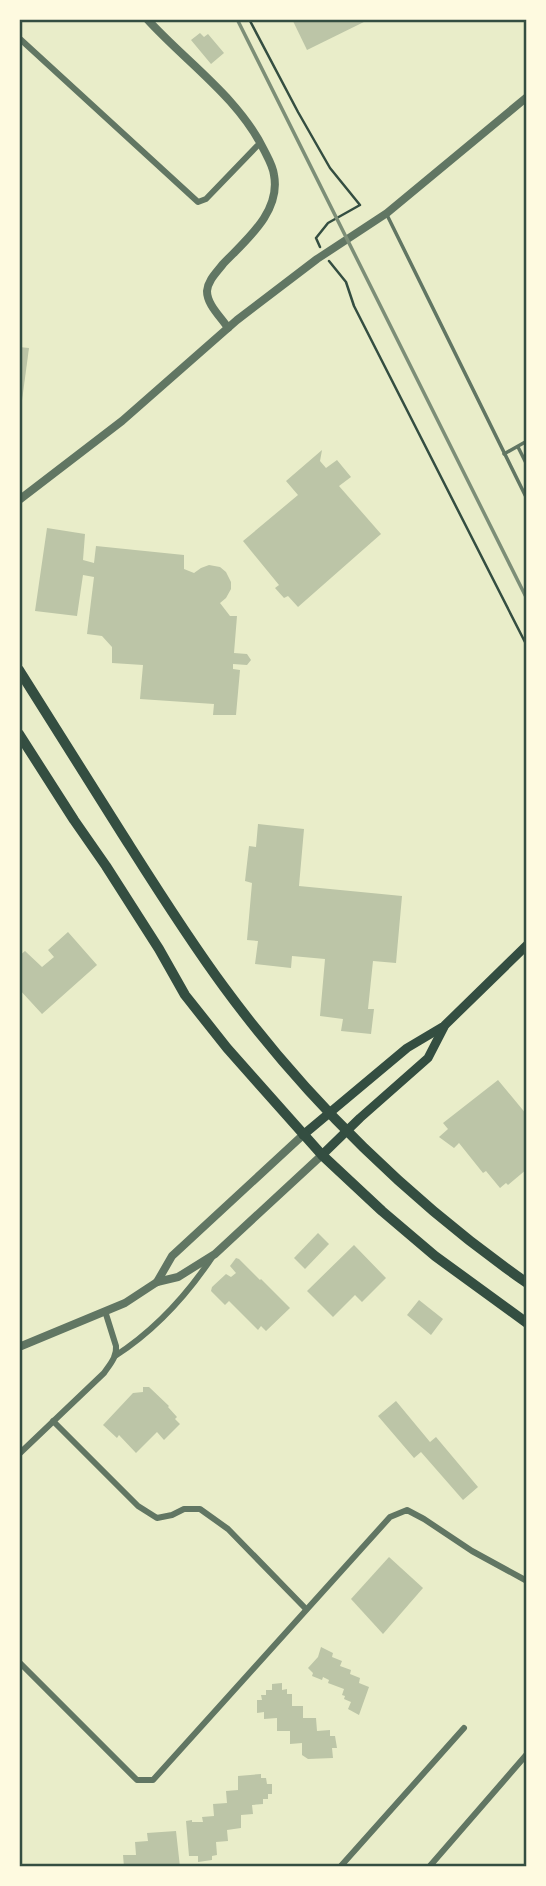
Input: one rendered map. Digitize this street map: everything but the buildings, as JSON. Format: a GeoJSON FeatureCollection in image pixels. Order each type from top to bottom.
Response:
{"type":"FeatureCollection","features":[{"type":"Feature","properties":{"kind":"highway"},"geometry":{"type":"LineString","coordinates":[[19,670],[185,932],[252,1024],[329,1112],[402,1184],[527,1283]]}},
{"type":"Feature","properties":{"kind":"highway"},"geometry":{"type":"LineString","coordinates":[[19,734],[153,939],[185,995],[221,1040],[321,1155],[435,1256],[527,1323]]}},
{"type":"Feature","properties":{"kind":"main road"},"geometry":{"type":"LineString","coordinates":[[303,1135],[407,1048],[444,1026],[527,945]]}},
{"type":"Feature","properties":{"kind":"main road"},"geometry":{"type":"LineString","coordinates":[[321,1155],[428,1058],[444,1026]]}},
{"type":"Feature","properties":{"kind":"street"},"geometry":{"type":"LineString","coordinates":[[147,19],[240,111],[260,142],[274,174],[274,199],[263,219],[209,283],[207,293],[210,304],[228,328]]}},
{"type":"Feature","properties":{"kind":"street"},"geometry":{"type":"LineString","coordinates":[[19,37],[198,202],[206,199],[260,142]]}},
{"type":"Feature","properties":{"kind":"street"},"geometry":{"type":"LineString","coordinates":[[19,500],[122,421],[228,328],[317,259],[387,213],[527,97]]}},
{"type":"Feature","properties":{"kind":"street"},"geometry":{"type":"LineString","coordinates":[[157,1282],[172,1256],[303,1135]]}},
{"type":"Feature","properties":{"kind":"street"},"geometry":{"type":"LineString","coordinates":[[19,1454],[104,1373],[115,1356],[138,1341],[187,1292],[215,1254],[321,1155]]}},
{"type":"Feature","properties":{"kind":"street"},"geometry":{"type":"LineString","coordinates":[[19,1347],[125,1303],[157,1282],[178,1277],[215,1254]]}},
{"type":"Feature","properties":{"kind":"street"},"geometry":{"type":"LineString","coordinates":[[105,1311],[116,1346],[115,1356]]}},
{"type":"Feature","properties":{"kind":"street"},"geometry":{"type":"LineString","coordinates":[[53,1422],[138,1506],[157,1518],[184,1509],[200,1509],[228,1529],[306,1609]]}},
{"type":"Feature","properties":{"kind":"street"},"geometry":{"type":"LineString","coordinates":[[20,1663],[136,1780],[153,1780],[390,1517],[407,1510],[472,1551],[527,1581]]}},
{"type":"Feature","properties":{"kind":"street"},"geometry":{"type":"LineString","coordinates":[[340,1867],[464,1728]]}},
{"type":"Feature","properties":{"kind":"street"},"geometry":{"type":"LineString","coordinates":[[429,1867],[527,1754]]}},
{"type":"Feature","properties":{"kind":"lane"},"geometry":{"type":"LineString","coordinates":[[387,213],[527,499]]}},
{"type":"Feature","properties":{"kind":"lane"},"geometry":{"type":"LineString","coordinates":[[504,454],[527,441]]}},
{"type":"Feature","properties":{"kind":"lane"},"geometry":{"type":"LineString","coordinates":[[518,447],[527,465]]}},
{"type":"Feature","properties":{"kind":"path"},"geometry":{"type":"LineString","coordinates":[[249,19],[330,168],[360,205],[327,223],[316,238],[317,242]]}},
{"type":"Feature","properties":{"kind":"path"},"geometry":{"type":"LineString","coordinates":[[335,269],[346,282],[354,306],[527,646]]}},
{"type":"Feature","properties":{"kind":"railway"},"geometry":{"type":"LineString","coordinates":[[237,19],[527,599]]}}]}
